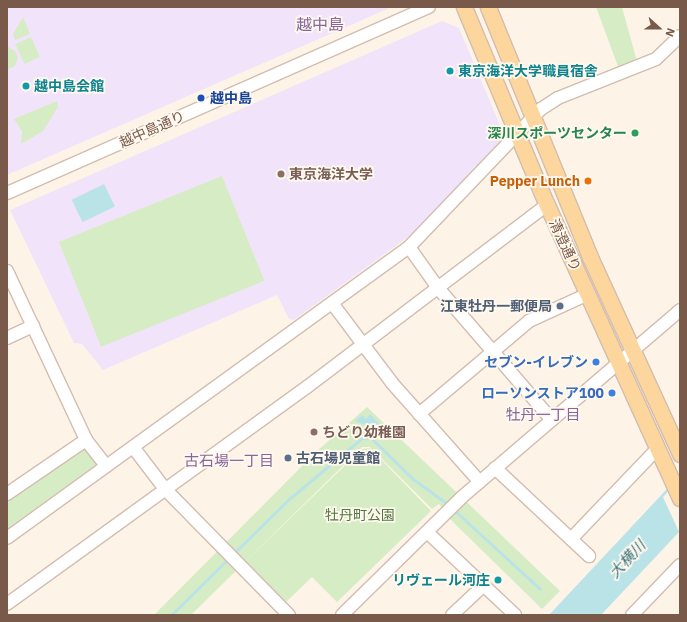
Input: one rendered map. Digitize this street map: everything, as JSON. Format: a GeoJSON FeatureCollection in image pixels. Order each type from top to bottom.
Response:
{"type":"FeatureCollection","features":[{"type":"Feature","properties":{"kind":"main road","name":"清澄通り"},"geometry":{"type":"LineString","coordinates":[[464,7],[514,137],[588,294],[680,498]]}},
{"type":"Feature","properties":{"kind":"main road","name":"清澄通り"},"geometry":{"type":"LineString","coordinates":[[488,7],[531,117],[680,454]]}},
{"type":"Feature","properties":{"kind":"street","name":"越中島通り"},"geometry":{"type":"LineString","coordinates":[[7,193],[429,7]]}},
{"type":"Feature","properties":{"kind":"street"},"geometry":{"type":"LineString","coordinates":[[7,538],[409,247],[514,137],[531,117],[558,98],[656,59],[680,36]]}},
{"type":"Feature","properties":{"kind":"street"},"geometry":{"type":"LineString","coordinates":[[7,604],[362,345],[547,205]]}},
{"type":"Feature","properties":{"kind":"street"},"geometry":{"type":"LineString","coordinates":[[409,247],[438,288],[552,420]]}},
{"type":"Feature","properties":{"kind":"street"},"geometry":{"type":"LineString","coordinates":[[7,271],[86,440],[106,466]]}},
{"type":"Feature","properties":{"kind":"street"},"geometry":{"type":"LineString","coordinates":[[419,414],[529,321],[588,294]]}},
{"type":"Feature","properties":{"kind":"street"},"geometry":{"type":"LineString","coordinates":[[332,303],[362,345],[419,414],[480,482]]}},
{"type":"Feature","properties":{"kind":"street"},"geometry":{"type":"LineString","coordinates":[[342,615],[462,497],[552,420],[620,365],[680,310]]}},
{"type":"Feature","properties":{"kind":"street"},"geometry":{"type":"LineString","coordinates":[[7,338],[33,326]]}},
{"type":"Feature","properties":{"kind":"street"},"geometry":{"type":"LineString","coordinates":[[7,494],[86,440]]}},
{"type":"Feature","properties":{"kind":"street"},"geometry":{"type":"LineString","coordinates":[[133,447],[165,489],[288,615]]}},
{"type":"Feature","properties":{"kind":"street"},"geometry":{"type":"LineString","coordinates":[[571,539],[657,449]]}},
{"type":"Feature","properties":{"kind":"street"},"geometry":{"type":"LineString","coordinates":[[495,468],[588,556]]}},
{"type":"Feature","properties":{"kind":"street"},"geometry":{"type":"LineString","coordinates":[[427,532],[515,615]]}},
{"type":"Feature","properties":{"kind":"street"},"geometry":{"type":"LineString","coordinates":[[632,615],[680,565]]}},
{"type":"Feature","properties":{"kind":"street"},"geometry":{"type":"LineString","coordinates":[[452,615],[484,585]]}},
{"type":"Feature","properties":{"kind":"shaded area"},"geometry":{"type":"Polygon","coordinates":[[[7,7],[392,7],[7,175],[7,7]]]}},
{"type":"Feature","properties":{"kind":"shaded area","name":"東京海洋大学"},"geometry":{"type":"Polygon","coordinates":[[[442,21],[459,28],[505,137],[412,234],[294,320],[289,319],[277,295],[103,370],[82,344],[74,343],[10,210],[442,21]]]}},
{"type":"Feature","properties":{"kind":"green space"},"geometry":{"type":"Polygon","coordinates":[[[596,7],[622,7],[638,65],[620,72],[596,7]]]}},
{"type":"Feature","properties":{"kind":"green space"},"geometry":{"type":"Polygon","coordinates":[[[23,17],[30,34],[15,40],[13,34],[23,17]]]}},
{"type":"Feature","properties":{"kind":"green space"},"geometry":{"type":"Polygon","coordinates":[[[31,37],[40,57],[24,64],[15,44],[31,37]]]}},
{"type":"Feature","properties":{"kind":"green space"},"geometry":{"type":"Polygon","coordinates":[[[7,46],[15,51],[18,58],[15,66],[7,70],[7,46]]]}},
{"type":"Feature","properties":{"kind":"green space"},"geometry":{"type":"Polygon","coordinates":[[[57,101],[58,107],[43,131],[21,144],[22,131],[14,119],[57,101]]]}},
{"type":"Feature","properties":{"kind":"green space"},"geometry":{"type":"Polygon","coordinates":[[[222,176],[264,281],[101,347],[59,242],[222,176]]]}},
{"type":"Feature","properties":{"kind":"green space"},"geometry":{"type":"Polygon","coordinates":[[[367,407],[560,591],[542,609],[453,522],[439,504],[432,509],[370,447],[362,447],[191,615],[154,615],[317,451],[367,407]]]}},
{"type":"Feature","properties":{"kind":"green space"},"geometry":{"type":"Polygon","coordinates":[[[86,447],[97,464],[7,529],[7,500],[86,447]]]}},
{"type":"Feature","properties":{"kind":"green space","name":"牡丹町公園"},"geometry":{"type":"Polygon","coordinates":[[[370,448],[431,511],[337,602],[312,577],[285,603],[245,562],[362,449],[370,448]]]}},
{"type":"Feature","properties":{"kind":"water"},"geometry":{"type":"Polygon","coordinates":[[[104,184],[115,206],[83,222],[72,200],[104,184]]]}},
{"type":"Feature","properties":{"kind":"water"},"geometry":{"type":"Polygon","coordinates":[[[370,414],[380,424],[375,429],[355,421],[362,415],[366,419],[370,414]]]}},
{"type":"Feature","properties":{"kind":"water","name":"大横川"},"geometry":{"type":"Polygon","coordinates":[[[680,475],[680,531],[601,615],[549,615],[680,475]]]}},
{"type":"Feature","properties":{"kind":"pier"},"geometry":{"type":"Polygon","coordinates":[[[680,479],[680,534],[663,497],[680,479]]]}},
{"type":"Feature","properties":{"kind":"waterway"},"geometry":{"type":"LineString","coordinates":[[233,554],[289,499],[362,438],[371,438],[413,479],[449,505]]}},
{"type":"Feature","properties":{"kind":"waterway"},"geometry":{"type":"LineString","coordinates":[[453,509],[540,589]]}},
{"type":"Feature","properties":{"kind":"waterway"},"geometry":{"type":"LineString","coordinates":[[171,615],[229,558]]}},
{"type":"Feature","properties":{"kind":"place","name":"東京海洋大学職員宿舎"},"geometry":{"type":"Point","coordinates":[450,71]}},
{"type":"Feature","properties":{"kind":"place","name":"越中島会館"},"geometry":{"type":"Point","coordinates":[26,86]}},
{"type":"Feature","properties":{"kind":"place","name":"越中島"},"geometry":{"type":"Point","coordinates":[201,98]}},
{"type":"Feature","properties":{"kind":"place","name":"深川スポーツセンター"},"geometry":{"type":"Point","coordinates":[635,133]}},
{"type":"Feature","properties":{"kind":"place","name":"東京海洋大学"},"geometry":{"type":"Point","coordinates":[281,174]}},
{"type":"Feature","properties":{"kind":"place","name":"Pepper Lunch"},"geometry":{"type":"Point","coordinates":[588,181]}},
{"type":"Feature","properties":{"kind":"place","name":"江東牡丹一郵便局"},"geometry":{"type":"Point","coordinates":[560,306]}},
{"type":"Feature","properties":{"kind":"place","name":"セブン-イレブン"},"geometry":{"type":"Point","coordinates":[596,362]}},
{"type":"Feature","properties":{"kind":"place","name":"ローソンストア100"},"geometry":{"type":"Point","coordinates":[612,393]}},
{"type":"Feature","properties":{"kind":"place","name":"ちどり幼稚園"},"geometry":{"type":"Point","coordinates":[314,432]}},
{"type":"Feature","properties":{"kind":"place","name":"古石場児童館"},"geometry":{"type":"Point","coordinates":[288,458]}},
{"type":"Feature","properties":{"kind":"place","name":"リヴェール河庄"},"geometry":{"type":"Point","coordinates":[498,580]}},
{"type":"Feature","properties":{"kind":"district","name":"越中島"},"geometry":{"type":"Point","coordinates":[320,24]}},
{"type":"Feature","properties":{"kind":"district","name":"牡丹一丁目"},"geometry":{"type":"Point","coordinates":[543,415]}},
{"type":"Feature","properties":{"kind":"district","name":"古石場一丁目"},"geometry":{"type":"Point","coordinates":[229,461]}}]}
